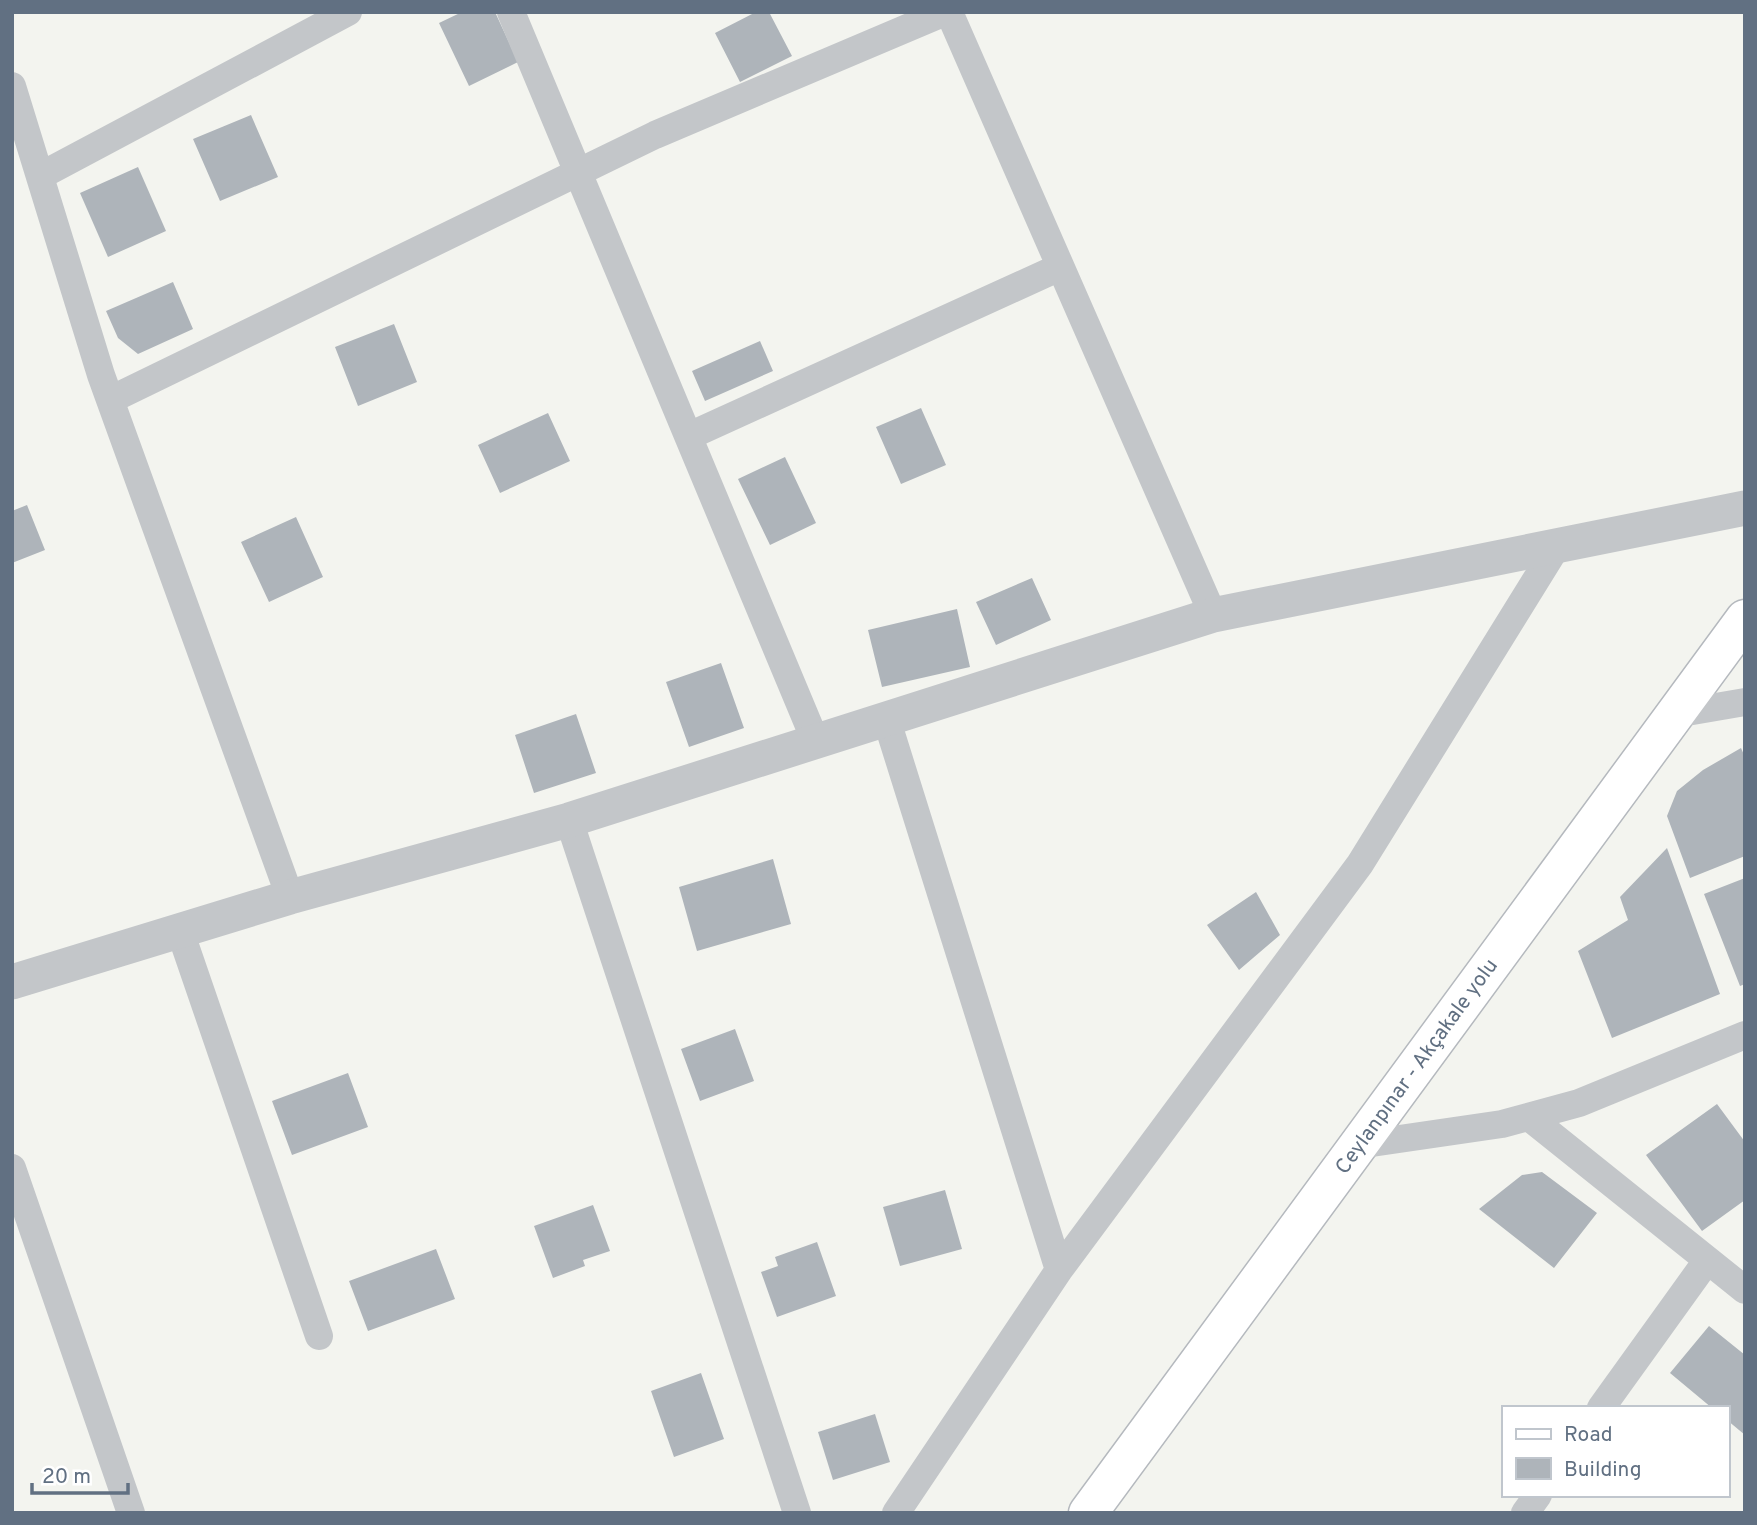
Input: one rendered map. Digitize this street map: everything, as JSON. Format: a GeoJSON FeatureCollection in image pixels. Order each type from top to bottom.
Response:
{"type":"FeatureCollection","features":[{"type":"Feature","properties":{"kind":"main road","name":"Ceylanpınar - Akçakale yolu"},"geometry":{"type":"LineString","coordinates":[[1088,1513],[1745,620]]}},
{"type":"Feature","properties":{"kind":"street"},"geometry":{"type":"LineString","coordinates":[[40,176],[348,12]]}},
{"type":"Feature","properties":{"kind":"street"},"geometry":{"type":"LineString","coordinates":[[512,12],[814,740]]}},
{"type":"Feature","properties":{"kind":"street"},"geometry":{"type":"LineString","coordinates":[[110,400],[655,135],[947,12],[1213,615]]}},
{"type":"Feature","properties":{"kind":"street"},"geometry":{"type":"LineString","coordinates":[[12,86],[110,400],[289,897]]}},
{"type":"Feature","properties":{"kind":"street"},"geometry":{"type":"LineString","coordinates":[[689,436],[1060,267]]}},
{"type":"Feature","properties":{"kind":"street"},"geometry":{"type":"LineString","coordinates":[[12,982],[289,897],[569,820],[814,740],[887,721],[1213,615],[1745,508]]}},
{"type":"Feature","properties":{"kind":"street"},"geometry":{"type":"LineString","coordinates":[[896,1513],[1059,1270],[1360,864],[1557,546]]}},
{"type":"Feature","properties":{"kind":"street"},"geometry":{"type":"LineString","coordinates":[[1675,714],[1745,702]]}},
{"type":"Feature","properties":{"kind":"street"},"geometry":{"type":"LineString","coordinates":[[887,721],[1059,1270]]}},
{"type":"Feature","properties":{"kind":"street"},"geometry":{"type":"LineString","coordinates":[[569,820],[797,1513]]}},
{"type":"Feature","properties":{"kind":"street"},"geometry":{"type":"LineString","coordinates":[[180,931],[319,1336]]}},
{"type":"Feature","properties":{"kind":"street"},"geometry":{"type":"LineString","coordinates":[[1358,1145],[1502,1125],[1579,1103],[1745,1035]]}},
{"type":"Feature","properties":{"kind":"street"},"geometry":{"type":"LineString","coordinates":[[1529,1116],[1706,1262],[1745,1290]]}},
{"type":"Feature","properties":{"kind":"street"},"geometry":{"type":"LineString","coordinates":[[12,1168],[131,1513]]}},
{"type":"Feature","properties":{"kind":"street"},"geometry":{"type":"LineString","coordinates":[[1602,1406],[1706,1262]]}},
{"type":"Feature","properties":{"kind":"street"},"geometry":{"type":"LineString","coordinates":[[1525,1513],[1537,1497]]}},
{"type":"Feature","properties":{"kind":"building"},"geometry":{"type":"Polygon","coordinates":[[[462,12],[495,12],[518,62],[469,86],[439,23],[462,12]]]}},
{"type":"Feature","properties":{"kind":"building"},"geometry":{"type":"Polygon","coordinates":[[[756,12],[769,12],[792,56],[740,82],[715,33],[756,12]]]}},
{"type":"Feature","properties":{"kind":"building"},"geometry":{"type":"Polygon","coordinates":[[[251,115],[278,177],[220,201],[193,139],[251,115]]]}},
{"type":"Feature","properties":{"kind":"building"},"geometry":{"type":"Polygon","coordinates":[[[138,167],[166,231],[108,257],[80,193],[138,167]]]}},
{"type":"Feature","properties":{"kind":"building"},"geometry":{"type":"Polygon","coordinates":[[[173,282],[193,329],[138,354],[118,338],[106,311],[173,282]]]}},
{"type":"Feature","properties":{"kind":"building"},"geometry":{"type":"Polygon","coordinates":[[[394,324],[417,382],[358,406],[335,347],[394,324]]]}},
{"type":"Feature","properties":{"kind":"building"},"geometry":{"type":"Polygon","coordinates":[[[760,341],[773,371],[705,401],[692,371],[760,341]]]}},
{"type":"Feature","properties":{"kind":"building"},"geometry":{"type":"Polygon","coordinates":[[[921,408],[946,465],[901,484],[876,427],[921,408]]]}},
{"type":"Feature","properties":{"kind":"building"},"geometry":{"type":"Polygon","coordinates":[[[548,413],[570,461],[500,493],[478,445],[548,413]]]}},
{"type":"Feature","properties":{"kind":"building"},"geometry":{"type":"Polygon","coordinates":[[[785,457],[816,523],[770,545],[738,479],[785,457]]]}},
{"type":"Feature","properties":{"kind":"building"},"geometry":{"type":"Polygon","coordinates":[[[27,505],[45,550],[12,563],[12,511],[27,505]]]}},
{"type":"Feature","properties":{"kind":"building"},"geometry":{"type":"Polygon","coordinates":[[[296,517],[323,577],[269,602],[241,542],[296,517]]]}},
{"type":"Feature","properties":{"kind":"building"},"geometry":{"type":"Polygon","coordinates":[[[1032,578],[1051,620],[996,645],[976,602],[1032,578]]]}},
{"type":"Feature","properties":{"kind":"building"},"geometry":{"type":"Polygon","coordinates":[[[957,609],[970,667],[882,687],[868,630],[957,609]]]}},
{"type":"Feature","properties":{"kind":"building"},"geometry":{"type":"Polygon","coordinates":[[[721,663],[744,728],[689,747],[666,682],[721,663]]]}},
{"type":"Feature","properties":{"kind":"building"},"geometry":{"type":"Polygon","coordinates":[[[576,714],[596,773],[534,793],[515,735],[576,714]]]}},
{"type":"Feature","properties":{"kind":"building"},"geometry":{"type":"Polygon","coordinates":[[[1741,748],[1745,757],[1745,856],[1690,878],[1667,816],[1677,791],[1703,770],[1741,748]]]}},
{"type":"Feature","properties":{"kind":"building"},"geometry":{"type":"Polygon","coordinates":[[[1667,848],[1720,994],[1612,1038],[1578,951],[1628,920],[1620,897],[1667,848]]]}},
{"type":"Feature","properties":{"kind":"building"},"geometry":{"type":"Polygon","coordinates":[[[773,859],[791,924],[697,951],[679,887],[773,859]]]}},
{"type":"Feature","properties":{"kind":"building"},"geometry":{"type":"Polygon","coordinates":[[[1745,878],[1745,984],[1740,986],[1704,894],[1745,878]]]}},
{"type":"Feature","properties":{"kind":"building"},"geometry":{"type":"Polygon","coordinates":[[[1256,892],[1280,935],[1239,970],[1207,925],[1256,892]]]}},
{"type":"Feature","properties":{"kind":"building"},"geometry":{"type":"Polygon","coordinates":[[[735,1029],[754,1081],[700,1101],[681,1049],[735,1029]]]}},
{"type":"Feature","properties":{"kind":"building"},"geometry":{"type":"Polygon","coordinates":[[[348,1073],[368,1127],[292,1155],[272,1101],[348,1073]]]}},
{"type":"Feature","properties":{"kind":"building"},"geometry":{"type":"Polygon","coordinates":[[[1717,1104],[1745,1142],[1745,1200],[1702,1231],[1646,1155],[1717,1104]]]}},
{"type":"Feature","properties":{"kind":"building"},"geometry":{"type":"Polygon","coordinates":[[[1542,1172],[1597,1213],[1554,1268],[1479,1209],[1522,1175],[1542,1172]]]}},
{"type":"Feature","properties":{"kind":"building"},"geometry":{"type":"Polygon","coordinates":[[[945,1190],[962,1249],[900,1266],[883,1207],[945,1190]]]}},
{"type":"Feature","properties":{"kind":"building"},"geometry":{"type":"Polygon","coordinates":[[[593,1205],[610,1251],[583,1260],[585,1266],[553,1278],[534,1226],[593,1205]]]}},
{"type":"Feature","properties":{"kind":"building"},"geometry":{"type":"Polygon","coordinates":[[[817,1242],[836,1296],[777,1317],[761,1272],[778,1266],[775,1257],[817,1242]]]}},
{"type":"Feature","properties":{"kind":"building"},"geometry":{"type":"Polygon","coordinates":[[[436,1249],[455,1299],[368,1331],[349,1281],[436,1249]]]}},
{"type":"Feature","properties":{"kind":"building"},"geometry":{"type":"Polygon","coordinates":[[[1709,1326],[1745,1355],[1745,1435],[1729,1422],[1729,1406],[1710,1406],[1670,1373],[1709,1326]]]}},
{"type":"Feature","properties":{"kind":"building"},"geometry":{"type":"Polygon","coordinates":[[[701,1373],[724,1439],[674,1457],[651,1391],[701,1373]]]}},
{"type":"Feature","properties":{"kind":"building"},"geometry":{"type":"Polygon","coordinates":[[[875,1414],[890,1462],[833,1480],[818,1432],[875,1414]]]}}]}
